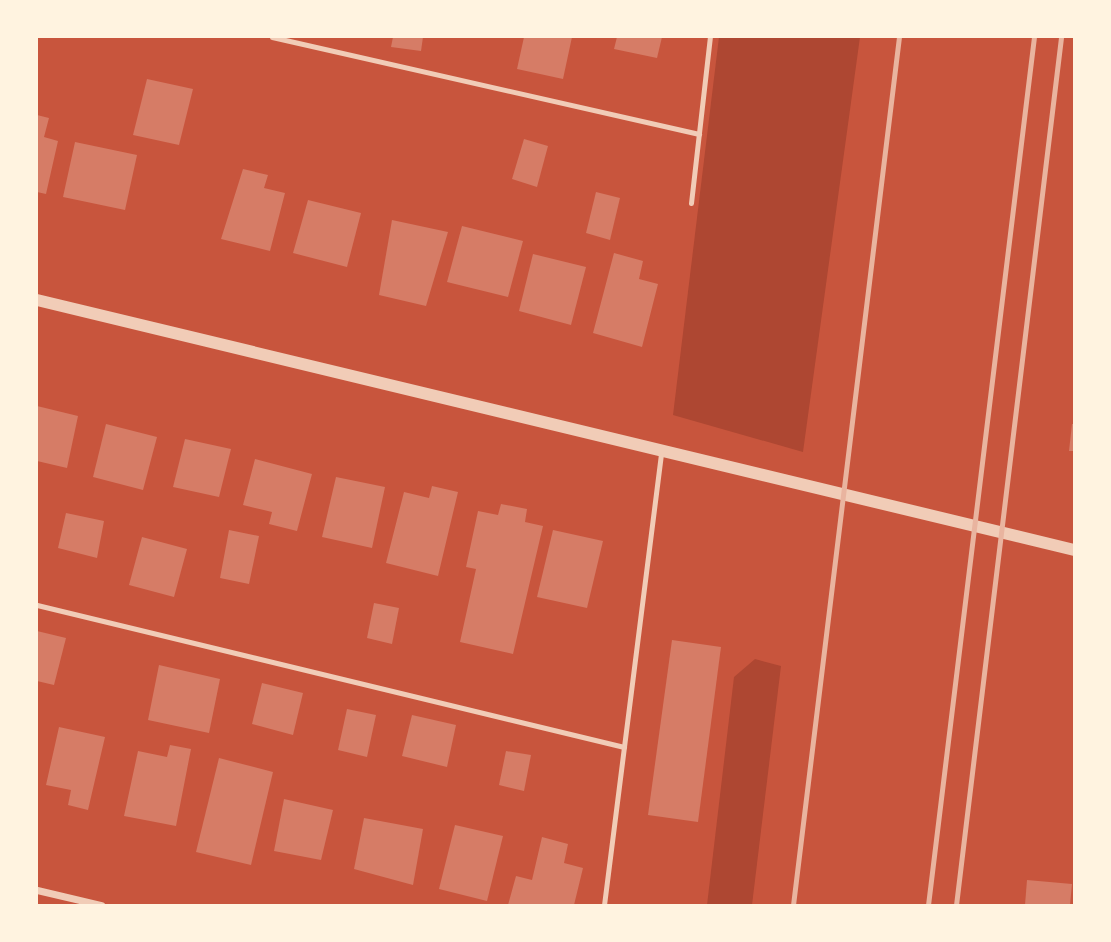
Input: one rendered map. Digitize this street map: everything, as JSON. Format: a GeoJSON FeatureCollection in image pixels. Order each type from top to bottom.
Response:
{"type":"FeatureCollection","features":[{"type":"Feature","properties":{"kind":"street"},"geometry":{"type":"LineString","coordinates":[[37,300],[1074,550]]}},
{"type":"Feature","properties":{"kind":"street"},"geometry":{"type":"LineString","coordinates":[[37,890],[101,905]]}},
{"type":"Feature","properties":{"kind":"lane"},"geometry":{"type":"LineString","coordinates":[[272,37],[699,134]]}},
{"type":"Feature","properties":{"kind":"lane"},"geometry":{"type":"LineString","coordinates":[[691,203],[710,37]]}},
{"type":"Feature","properties":{"kind":"lane"},"geometry":{"type":"LineString","coordinates":[[604,905],[661,451]]}},
{"type":"Feature","properties":{"kind":"lane"},"geometry":{"type":"LineString","coordinates":[[37,605],[624,747]]}},
{"type":"Feature","properties":{"kind":"shaded area"},"geometry":{"type":"Polygon","coordinates":[[[719,37],[860,37],[803,452],[673,415],[719,37]]]}},
{"type":"Feature","properties":{"kind":"shaded area"},"geometry":{"type":"Polygon","coordinates":[[[755,659],[781,666],[752,905],[707,905],[734,677],[755,659]]]}},
{"type":"Feature","properties":{"kind":"building"},"geometry":{"type":"Polygon","coordinates":[[[393,37],[423,37],[421,51],[391,47],[393,37]]]}},
{"type":"Feature","properties":{"kind":"building"},"geometry":{"type":"Polygon","coordinates":[[[524,37],[572,37],[563,79],[517,69],[524,37]]]}},
{"type":"Feature","properties":{"kind":"building"},"geometry":{"type":"Polygon","coordinates":[[[617,37],[662,37],[657,58],[614,49],[617,37]]]}},
{"type":"Feature","properties":{"kind":"building"},"geometry":{"type":"Polygon","coordinates":[[[147,79],[193,89],[179,145],[133,135],[147,79]]]}},
{"type":"Feature","properties":{"kind":"building"},"geometry":{"type":"Polygon","coordinates":[[[37,115],[49,118],[44,137],[58,141],[46,194],[37,192],[37,115]]]}},
{"type":"Feature","properties":{"kind":"building"},"geometry":{"type":"Polygon","coordinates":[[[524,139],[548,146],[537,187],[512,179],[524,139]]]}},
{"type":"Feature","properties":{"kind":"building"},"geometry":{"type":"Polygon","coordinates":[[[75,142],[137,155],[125,210],[63,197],[75,142]]]}},
{"type":"Feature","properties":{"kind":"building"},"geometry":{"type":"Polygon","coordinates":[[[243,169],[268,175],[264,188],[285,193],[270,251],[221,239],[243,169]]]}},
{"type":"Feature","properties":{"kind":"building"},"geometry":{"type":"Polygon","coordinates":[[[596,192],[620,198],[610,240],[586,233],[596,192]]]}},
{"type":"Feature","properties":{"kind":"building"},"geometry":{"type":"Polygon","coordinates":[[[308,200],[361,213],[347,267],[293,253],[308,200]]]}},
{"type":"Feature","properties":{"kind":"building"},"geometry":{"type":"Polygon","coordinates":[[[392,220],[448,232],[426,306],[379,295],[392,220]]]}},
{"type":"Feature","properties":{"kind":"building"},"geometry":{"type":"Polygon","coordinates":[[[462,226],[523,241],[508,297],[447,282],[462,226]]]}},
{"type":"Feature","properties":{"kind":"building"},"geometry":{"type":"Polygon","coordinates":[[[614,253],[643,261],[639,279],[658,284],[642,347],[593,333],[614,253]]]}},
{"type":"Feature","properties":{"kind":"building"},"geometry":{"type":"Polygon","coordinates":[[[533,254],[586,267],[571,325],[519,311],[533,254]]]}},
{"type":"Feature","properties":{"kind":"building"},"geometry":{"type":"Polygon","coordinates":[[[37,406],[78,416],[67,468],[37,461],[37,406]]]}},
{"type":"Feature","properties":{"kind":"building"},"geometry":{"type":"Polygon","coordinates":[[[106,424],[157,437],[143,490],[93,477],[106,424]]]}},
{"type":"Feature","properties":{"kind":"building"},"geometry":{"type":"Polygon","coordinates":[[[1072,424],[1074,451],[1069,451],[1072,424]]]}},
{"type":"Feature","properties":{"kind":"building"},"geometry":{"type":"Polygon","coordinates":[[[185,439],[231,449],[219,497],[173,487],[185,439]]]}},
{"type":"Feature","properties":{"kind":"building"},"geometry":{"type":"Polygon","coordinates":[[[255,459],[312,474],[297,531],[269,524],[272,512],[243,505],[255,459]]]}},
{"type":"Feature","properties":{"kind":"building"},"geometry":{"type":"Polygon","coordinates":[[[336,477],[385,487],[372,548],[322,537],[336,477]]]}},
{"type":"Feature","properties":{"kind":"building"},"geometry":{"type":"Polygon","coordinates":[[[432,486],[458,492],[438,576],[386,563],[404,492],[429,498],[432,486]]]}},
{"type":"Feature","properties":{"kind":"building"},"geometry":{"type":"Polygon","coordinates":[[[501,504],[527,509],[525,522],[543,526],[513,654],[460,642],[476,569],[466,567],[478,511],[498,515],[501,504]]]}},
{"type":"Feature","properties":{"kind":"building"},"geometry":{"type":"Polygon","coordinates":[[[66,513],[104,521],[97,558],[58,548],[66,513]]]}},
{"type":"Feature","properties":{"kind":"building"},"geometry":{"type":"Polygon","coordinates":[[[229,530],[259,536],[249,584],[220,578],[229,530]]]}},
{"type":"Feature","properties":{"kind":"building"},"geometry":{"type":"Polygon","coordinates":[[[553,530],[603,541],[587,608],[537,597],[553,530]]]}},
{"type":"Feature","properties":{"kind":"building"},"geometry":{"type":"Polygon","coordinates":[[[142,537],[187,549],[174,597],[129,585],[142,537]]]}},
{"type":"Feature","properties":{"kind":"building"},"geometry":{"type":"Polygon","coordinates":[[[374,603],[399,608],[392,644],[367,638],[374,603]]]}},
{"type":"Feature","properties":{"kind":"building"},"geometry":{"type":"Polygon","coordinates":[[[37,631],[66,638],[54,685],[37,681],[37,631]]]}},
{"type":"Feature","properties":{"kind":"building"},"geometry":{"type":"Polygon","coordinates":[[[672,640],[721,647],[698,822],[648,815],[672,640]]]}},
{"type":"Feature","properties":{"kind":"building"},"geometry":{"type":"Polygon","coordinates":[[[159,665],[220,679],[209,733],[148,720],[159,665]]]}},
{"type":"Feature","properties":{"kind":"building"},"geometry":{"type":"Polygon","coordinates":[[[262,683],[303,693],[293,735],[252,724],[262,683]]]}},
{"type":"Feature","properties":{"kind":"building"},"geometry":{"type":"Polygon","coordinates":[[[347,709],[376,715],[367,757],[338,750],[347,709]]]}},
{"type":"Feature","properties":{"kind":"building"},"geometry":{"type":"Polygon","coordinates":[[[412,715],[456,725],[447,767],[402,756],[412,715]]]}},
{"type":"Feature","properties":{"kind":"building"},"geometry":{"type":"Polygon","coordinates":[[[59,727],[105,737],[88,810],[68,805],[71,790],[46,785],[59,727]]]}},
{"type":"Feature","properties":{"kind":"building"},"geometry":{"type":"Polygon","coordinates":[[[170,745],[191,749],[176,826],[124,816],[138,751],[167,757],[170,745]]]}},
{"type":"Feature","properties":{"kind":"building"},"geometry":{"type":"Polygon","coordinates":[[[506,751],[531,755],[524,791],[499,785],[506,751]]]}},
{"type":"Feature","properties":{"kind":"building"},"geometry":{"type":"Polygon","coordinates":[[[219,758],[273,772],[251,865],[196,852],[219,758]]]}},
{"type":"Feature","properties":{"kind":"building"},"geometry":{"type":"Polygon","coordinates":[[[284,799],[333,810],[321,860],[274,851],[284,799]]]}},
{"type":"Feature","properties":{"kind":"building"},"geometry":{"type":"Polygon","coordinates":[[[364,818],[423,829],[413,885],[354,869],[364,818]]]}},
{"type":"Feature","properties":{"kind":"building"},"geometry":{"type":"Polygon","coordinates":[[[455,825],[503,836],[487,901],[439,889],[455,825]]]}},
{"type":"Feature","properties":{"kind":"building"},"geometry":{"type":"Polygon","coordinates":[[[542,837],[568,844],[564,863],[583,868],[574,905],[508,905],[516,876],[532,880],[542,837]]]}},
{"type":"Feature","properties":{"kind":"building"},"geometry":{"type":"Polygon","coordinates":[[[1027,880],[1072,884],[1070,905],[1025,905],[1027,880]]]}},
{"type":"Feature","properties":{"kind":"railway"},"geometry":{"type":"LineString","coordinates":[[793,905],[899,37]]}},
{"type":"Feature","properties":{"kind":"railway"},"geometry":{"type":"LineString","coordinates":[[928,905],[1034,37]]}},
{"type":"Feature","properties":{"kind":"railway"},"geometry":{"type":"LineString","coordinates":[[956,905],[1061,37]]}}]}
